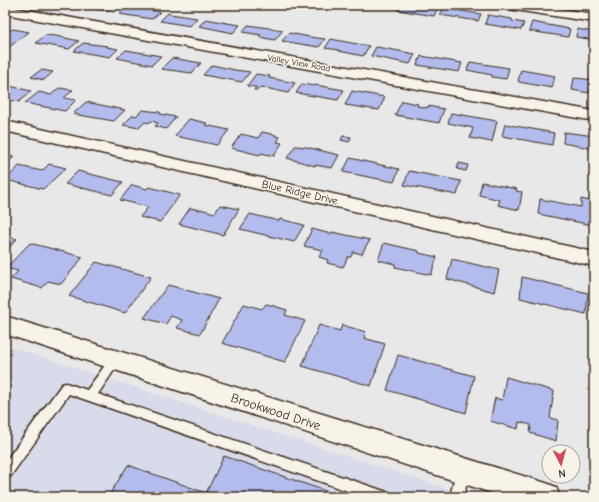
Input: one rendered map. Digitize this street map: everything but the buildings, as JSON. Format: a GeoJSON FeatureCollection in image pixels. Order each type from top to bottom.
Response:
{"type":"FeatureCollection","features":[{"type":"Feature","properties":{"kind":"street"},"geometry":{"type":"LineString","coordinates":[[508,5],[594,18]]}},
{"type":"Feature","properties":{"kind":"street","name":"Valley View Road"},"geometry":{"type":"LineString","coordinates":[[7,9],[594,116]]}},
{"type":"Feature","properties":{"kind":"street","name":"Blue Ridge Drive"},"geometry":{"type":"LineString","coordinates":[[5,126],[594,259]]}},
{"type":"Feature","properties":{"kind":"street","name":"Brookwood Drive"},"geometry":{"type":"LineString","coordinates":[[5,326],[546,497]]}},
{"type":"Feature","properties":{"kind":"lane"},"geometry":{"type":"LineString","coordinates":[[89,396],[115,360]]}},
{"type":"Feature","properties":{"kind":"lane"},"geometry":{"type":"LineString","coordinates":[[5,473],[66,388],[384,497]]}},
{"type":"Feature","properties":{"kind":"lane"},"geometry":{"type":"LineString","coordinates":[[457,497],[462,470]]}},
{"type":"Feature","properties":{"kind":"shaded area"},"geometry":{"type":"Polygon","coordinates":[[[5,345],[473,497],[5,497],[5,345]]]}}]}
